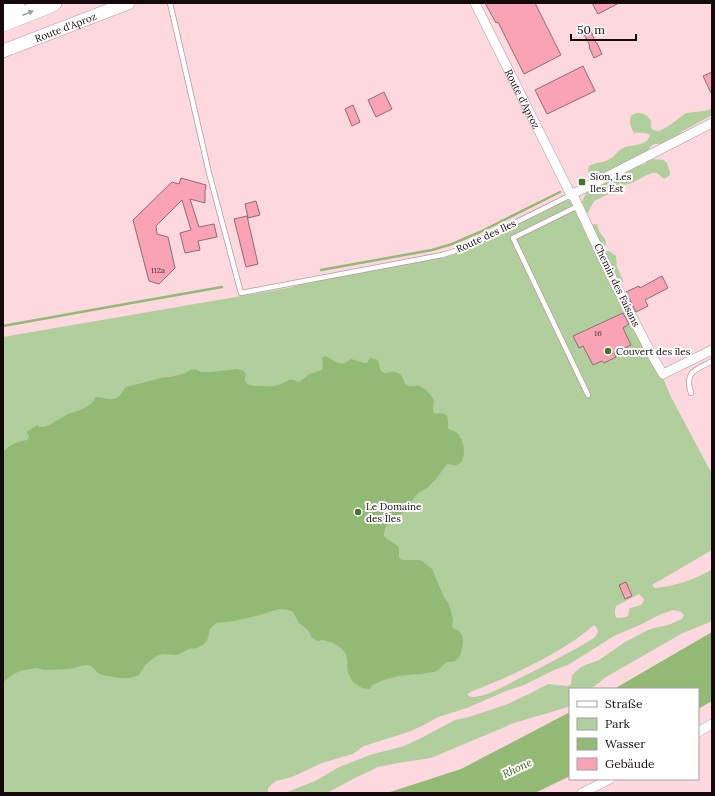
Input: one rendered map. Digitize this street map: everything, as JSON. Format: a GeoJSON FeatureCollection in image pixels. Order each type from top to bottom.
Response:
{"type":"FeatureCollection","features":[{"type":"Feature","properties":{"kind":"highway"},"geometry":{"type":"LineString","coordinates":[[3,8],[16,3]]}},
{"type":"Feature","properties":{"kind":"highway"},"geometry":{"type":"LineString","coordinates":[[3,23],[53,3]]}},
{"type":"Feature","properties":{"kind":"street","name":"Route d'Aproz"},"geometry":{"type":"LineString","coordinates":[[3,51],[128,3]]}},
{"type":"Feature","properties":{"kind":"street","name":"Route d'Aproz"},"geometry":{"type":"LineString","coordinates":[[475,3],[572,195]]}},
{"type":"Feature","properties":{"kind":"street","name":"Route des Iles"},"geometry":{"type":"LineString","coordinates":[[572,195],[712,123]]}},
{"type":"Feature","properties":{"kind":"street","name":"Chemin des Faisans"},"geometry":{"type":"LineString","coordinates":[[572,195],[590,229],[612,278],[663,374],[712,350]]}},
{"type":"Feature","properties":{"kind":"street"},"geometry":{"type":"LineString","coordinates":[[699,731],[712,724]]}},
{"type":"Feature","properties":{"kind":"street"},"geometry":{"type":"LineString","coordinates":[[582,793],[608,780]]}},
{"type":"Feature","properties":{"kind":"lane","name":"Route des Iles"},"geometry":{"type":"LineString","coordinates":[[170,3],[209,173],[241,293],[442,255],[472,244],[572,195]]}},
{"type":"Feature","properties":{"kind":"lane"},"geometry":{"type":"LineString","coordinates":[[578,206],[512,238],[588,395]]}},
{"type":"Feature","properties":{"kind":"lane"},"geometry":{"type":"LineString","coordinates":[[691,393],[688,385],[689,378],[692,373],[712,361]]}},
{"type":"Feature","properties":{"kind":"green space","name":"Le Domaine des Îles"},"geometry":{"type":"Polygon","coordinates":[[[712,109],[712,115],[683,131],[672,140],[665,144],[652,145],[643,156],[640,164],[645,164],[653,159],[664,160],[667,163],[670,175],[664,179],[657,173],[652,173],[629,184],[622,185],[615,191],[594,201],[585,218],[587,225],[597,224],[599,231],[606,241],[604,251],[609,251],[616,256],[617,267],[623,282],[614,285],[618,289],[624,289],[625,293],[622,299],[651,349],[671,397],[712,474],[712,550],[652,585],[655,588],[670,586],[692,579],[712,569],[712,621],[681,634],[606,677],[592,688],[569,688],[569,706],[514,723],[431,758],[378,767],[327,793],[285,793],[317,780],[339,767],[370,755],[404,746],[455,720],[505,705],[548,684],[568,686],[571,684],[572,675],[581,667],[599,660],[625,642],[650,629],[668,625],[682,619],[684,615],[681,612],[673,610],[659,615],[614,636],[568,665],[467,708],[438,717],[411,731],[364,746],[353,754],[322,763],[292,777],[276,781],[268,788],[268,793],[3,793],[3,337],[288,288],[315,281],[450,256],[544,212],[562,201],[570,200],[581,205],[589,186],[589,166],[608,160],[623,148],[646,142],[648,139],[650,135],[648,134],[634,133],[630,124],[631,116],[641,113],[647,116],[651,121],[652,129],[659,131],[686,113],[712,109]],[[639,594],[616,606],[615,614],[617,618],[627,617],[630,608],[641,605],[644,601],[639,594]],[[594,625],[560,650],[534,664],[467,694],[471,697],[481,696],[503,687],[594,638],[598,632],[594,625]]]}},
{"type":"Feature","properties":{"kind":"water"},"geometry":{"type":"Polygon","coordinates":[[[325,356],[340,364],[351,359],[364,363],[367,363],[370,358],[378,360],[381,371],[385,373],[398,373],[402,376],[407,385],[419,386],[429,393],[434,401],[434,413],[446,414],[448,418],[448,428],[456,432],[461,439],[464,455],[460,463],[455,465],[447,464],[427,488],[418,493],[395,522],[387,525],[384,533],[384,536],[387,539],[398,546],[400,559],[422,561],[432,569],[444,597],[449,604],[453,619],[452,627],[458,630],[462,635],[462,649],[457,659],[444,664],[434,672],[394,677],[382,680],[371,686],[370,689],[362,688],[353,682],[348,673],[346,654],[341,648],[333,643],[315,640],[312,638],[308,630],[299,623],[293,612],[279,609],[235,621],[216,623],[210,629],[207,641],[203,645],[197,648],[189,649],[177,655],[162,654],[155,657],[145,665],[139,675],[130,678],[102,675],[91,666],[86,665],[69,669],[44,670],[36,668],[20,671],[3,682],[3,452],[14,444],[27,440],[29,437],[26,432],[38,425],[39,427],[44,427],[68,414],[83,409],[92,403],[96,397],[111,399],[117,398],[126,387],[183,374],[195,369],[201,372],[210,372],[237,369],[244,371],[246,375],[245,379],[248,384],[254,386],[275,386],[288,380],[298,382],[301,381],[309,374],[322,370],[322,359],[325,356]]]}},
{"type":"Feature","properties":{"kind":"water"},"geometry":{"type":"Polygon","coordinates":[[[712,632],[712,701],[699,708],[699,688],[616,688],[712,632]]]}},
{"type":"Feature","properties":{"kind":"water","name":"Rhone"},"geometry":{"type":"Polygon","coordinates":[[[569,713],[569,776],[535,793],[387,793],[461,769],[569,713]]]}},
{"type":"Feature","properties":{"kind":"building"},"geometry":{"type":"Polygon","coordinates":[[[485,3],[535,3],[561,55],[524,74],[498,22],[496,23],[485,3]]]}},
{"type":"Feature","properties":{"kind":"building"},"geometry":{"type":"Polygon","coordinates":[[[592,3],[619,3],[598,14],[592,3]]]}},
{"type":"Feature","properties":{"kind":"building"},"geometry":{"type":"Polygon","coordinates":[[[589,27],[602,54],[594,58],[582,30],[589,27]]]}},
{"type":"Feature","properties":{"kind":"building"},"geometry":{"type":"Polygon","coordinates":[[[583,66],[595,91],[547,114],[535,90],[583,66]]]}},
{"type":"Feature","properties":{"kind":"building"},"geometry":{"type":"Polygon","coordinates":[[[712,72],[712,95],[703,76],[712,72]]]}},
{"type":"Feature","properties":{"kind":"building"},"geometry":{"type":"Polygon","coordinates":[[[384,92],[392,109],[376,117],[368,100],[384,92]]]}},
{"type":"Feature","properties":{"kind":"building"},"geometry":{"type":"Polygon","coordinates":[[[353,105],[360,122],[352,126],[345,109],[353,105]]]}},
{"type":"Feature","properties":{"kind":"building"},"geometry":{"type":"Polygon","coordinates":[[[181,178],[206,185],[205,203],[190,199],[199,227],[214,224],[217,237],[198,241],[200,250],[185,253],[180,233],[191,230],[182,200],[156,226],[157,234],[168,237],[175,268],[159,284],[149,281],[133,220],[172,182],[179,184],[181,178]]]}},
{"type":"Feature","properties":{"kind":"building"},"geometry":{"type":"Polygon","coordinates":[[[256,201],[260,215],[248,218],[245,204],[256,201]]]}},
{"type":"Feature","properties":{"kind":"building"},"geometry":{"type":"Polygon","coordinates":[[[247,216],[258,264],[246,267],[234,219],[247,216]]]}},
{"type":"Feature","properties":{"kind":"building"},"geometry":{"type":"Polygon","coordinates":[[[662,276],[668,288],[645,300],[648,306],[636,312],[626,292],[639,286],[640,288],[662,276]]]}},
{"type":"Feature","properties":{"kind":"building"},"geometry":{"type":"Polygon","coordinates":[[[623,313],[629,324],[623,328],[631,345],[614,353],[616,357],[604,363],[602,361],[593,365],[583,346],[579,348],[573,336],[623,313]]]}},
{"type":"Feature","properties":{"kind":"building"},"geometry":{"type":"Polygon","coordinates":[[[626,582],[632,596],[625,599],[619,585],[626,582]]]}},
{"type":"Feature","properties":{"kind":"waterway"},"geometry":{"type":"LineString","coordinates":[[321,270],[432,250],[452,244],[480,232],[560,192]]}},
{"type":"Feature","properties":{"kind":"waterway"},"geometry":{"type":"LineString","coordinates":[[3,326],[222,287]]}},
{"type":"Feature","properties":{"kind":"place","name":"Sion, Les Iles Est"},"geometry":{"type":"Point","coordinates":[582,182]}},
{"type":"Feature","properties":{"kind":"place","name":"Couvert des îles"},"geometry":{"type":"Point","coordinates":[608,351]}},
{"type":"Feature","properties":{"kind":"place","name":"Le Domaine des Îles"},"geometry":{"type":"Point","coordinates":[358,512]}}]}
